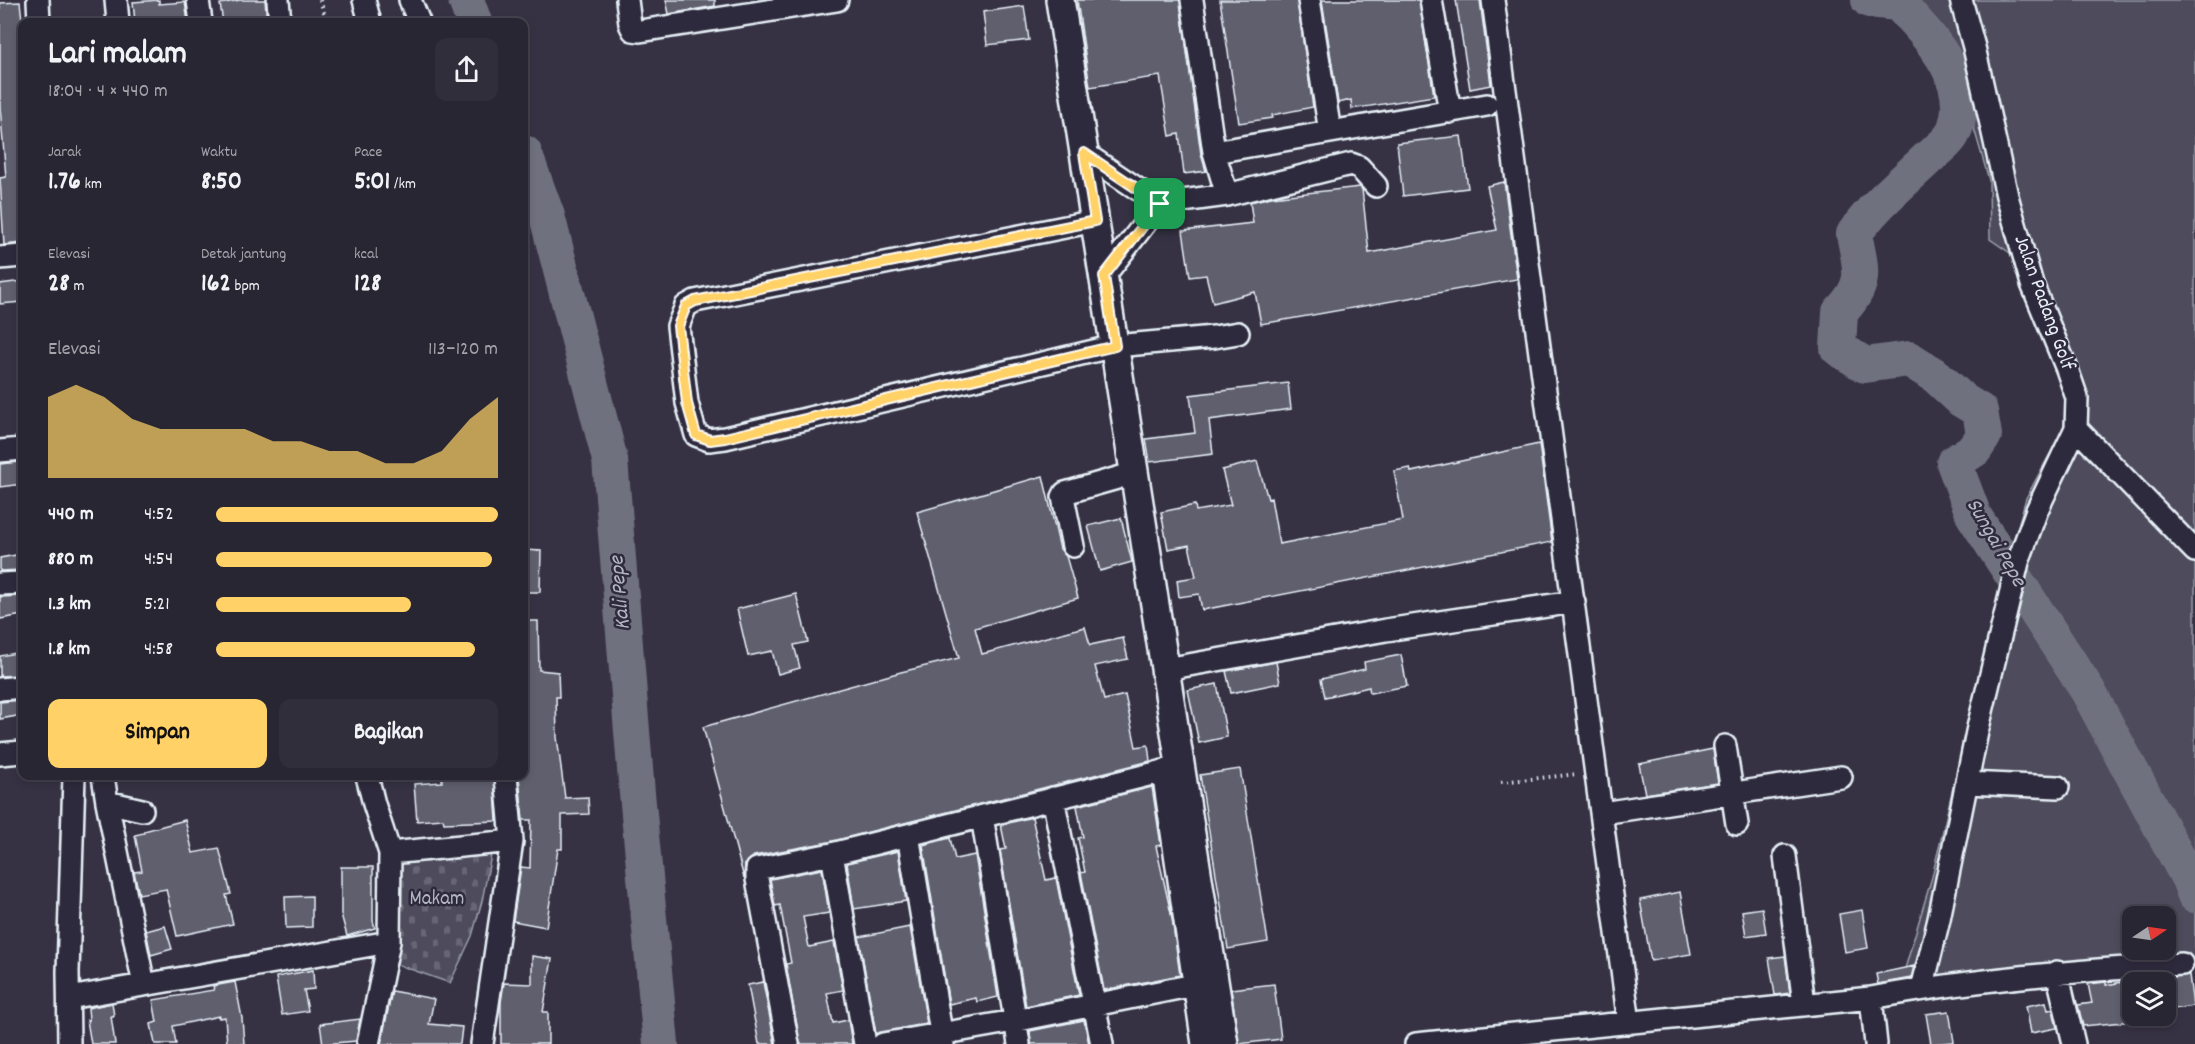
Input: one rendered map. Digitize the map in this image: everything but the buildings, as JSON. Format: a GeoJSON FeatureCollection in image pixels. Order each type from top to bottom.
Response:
{"type":"FeatureCollection","features":[{"type":"Feature","properties":{"kind":"main road"},"geometry":{"type":"LineString","coordinates":[[1060,0],[1166,669],[1205,982],[1224,1044]]}},
{"type":"Feature","properties":{"kind":"street"},"geometry":{"type":"LineString","coordinates":[[38,0],[39,18]]}},
{"type":"Feature","properties":{"kind":"street"},"geometry":{"type":"LineString","coordinates":[[116,0],[118,18]]}},
{"type":"Feature","properties":{"kind":"street"},"geometry":{"type":"LineString","coordinates":[[198,0],[200,18]]}},
{"type":"Feature","properties":{"kind":"street"},"geometry":{"type":"LineString","coordinates":[[278,0],[280,18]]}},
{"type":"Feature","properties":{"kind":"street"},"geometry":{"type":"LineString","coordinates":[[364,0],[369,18]]}},
{"type":"Feature","properties":{"kind":"street"},"geometry":{"type":"LineString","coordinates":[[411,0],[418,18]]}},
{"type":"Feature","properties":{"kind":"street"},"geometry":{"type":"LineString","coordinates":[[627,0],[630,24],[633,30],[640,31],[837,0]]}},
{"type":"Feature","properties":{"kind":"street"},"geometry":{"type":"LineString","coordinates":[[1192,0],[1214,152],[1227,195]]}},
{"type":"Feature","properties":{"kind":"street"},"geometry":{"type":"LineString","coordinates":[[1309,0],[1330,132]]}},
{"type":"Feature","properties":{"kind":"street"},"geometry":{"type":"LineString","coordinates":[[1431,0],[1450,112]]}},
{"type":"Feature","properties":{"kind":"street"},"geometry":{"type":"LineString","coordinates":[[1493,0],[1629,1023]]}},
{"type":"Feature","properties":{"kind":"street","name":"Jalan Padang Golf"},"geometry":{"type":"LineString","coordinates":[[1922,989],[2018,562],[2037,510],[2076,428],[2077,398],[2032,284],[2007,196],[1974,47],[1961,0]]}},
{"type":"Feature","properties":{"kind":"street"},"geometry":{"type":"LineString","coordinates":[[1214,152],[1487,105]]}},
{"type":"Feature","properties":{"kind":"street"},"geometry":{"type":"LineString","coordinates":[[1084,153],[1160,204],[1227,195],[1351,164],[1359,167],[1376,186]]}},
{"type":"Feature","properties":{"kind":"street"},"geometry":{"type":"LineString","coordinates":[[1104,276],[1160,204]]}},
{"type":"Feature","properties":{"kind":"street"},"geometry":{"type":"LineString","coordinates":[[1095,221],[695,301],[686,306],[678,326],[687,403],[696,435],[710,440],[725,438],[1115,346],[1238,333]]}},
{"type":"Feature","properties":{"kind":"street"},"geometry":{"type":"LineString","coordinates":[[0,258],[18,256]]}},
{"type":"Feature","properties":{"kind":"street"},"geometry":{"type":"LineString","coordinates":[[2076,428],[2195,551]]}},
{"type":"Feature","properties":{"kind":"street"},"geometry":{"type":"LineString","coordinates":[[0,451],[18,449]]}},
{"type":"Feature","properties":{"kind":"street"},"geometry":{"type":"LineString","coordinates":[[1073,546],[1063,497],[1065,493],[1135,473]]}},
{"type":"Feature","properties":{"kind":"street"},"geometry":{"type":"LineString","coordinates":[[0,584],[18,582]]}},
{"type":"Feature","properties":{"kind":"street"},"geometry":{"type":"LineString","coordinates":[[1166,669],[1386,630],[1574,602]]}},
{"type":"Feature","properties":{"kind":"street"},"geometry":{"type":"LineString","coordinates":[[0,689],[18,687]]}},
{"type":"Feature","properties":{"kind":"street"},"geometry":{"type":"LineString","coordinates":[[1725,746],[1737,824]]}},
{"type":"Feature","properties":{"kind":"street"},"geometry":{"type":"LineString","coordinates":[[0,754],[18,752]]}},
{"type":"Feature","properties":{"kind":"street"},"geometry":{"type":"LineString","coordinates":[[788,1044],[756,872],[760,867],[832,854],[1168,770],[1205,982],[1203,1044]]}},
{"type":"Feature","properties":{"kind":"street"},"geometry":{"type":"LineString","coordinates":[[1602,813],[1841,777]]}},
{"type":"Feature","properties":{"kind":"street"},"geometry":{"type":"LineString","coordinates":[[69,1044],[68,972],[74,780]]}},
{"type":"Feature","properties":{"kind":"street"},"geometry":{"type":"LineString","coordinates":[[104,780],[144,985]]}},
{"type":"Feature","properties":{"kind":"street"},"geometry":{"type":"LineString","coordinates":[[368,780],[390,853],[389,942],[368,1044]]}},
{"type":"Feature","properties":{"kind":"street"},"geometry":{"type":"LineString","coordinates":[[482,1044],[512,841],[506,780]]}},
{"type":"Feature","properties":{"kind":"street"},"geometry":{"type":"LineString","coordinates":[[1967,783],[2058,787]]}},
{"type":"Feature","properties":{"kind":"street"},"geometry":{"type":"LineString","coordinates":[[1053,798],[1102,1044]]}},
{"type":"Feature","properties":{"kind":"street"},"geometry":{"type":"LineString","coordinates":[[107,802],[142,810]]}},
{"type":"Feature","properties":{"kind":"street"},"geometry":{"type":"LineString","coordinates":[[982,816],[1019,1044]]}},
{"type":"Feature","properties":{"kind":"street"},"geometry":{"type":"LineString","coordinates":[[908,835],[942,1038]]}},
{"type":"Feature","properties":{"kind":"street"},"geometry":{"type":"LineString","coordinates":[[390,853],[512,841]]}},
{"type":"Feature","properties":{"kind":"street"},"geometry":{"type":"LineString","coordinates":[[832,854],[865,1044]]}},
{"type":"Feature","properties":{"kind":"street"},"geometry":{"type":"LineString","coordinates":[[1785,856],[1804,1004]]}},
{"type":"Feature","properties":{"kind":"street"},"geometry":{"type":"LineString","coordinates":[[69,998],[389,942]]}},
{"type":"Feature","properties":{"kind":"street"},"geometry":{"type":"LineString","coordinates":[[1416,1044],[1871,998],[1922,989],[2057,972],[2182,964]]}},
{"type":"Feature","properties":{"kind":"street"},"geometry":{"type":"LineString","coordinates":[[2057,972],[2074,1044]]}},
{"type":"Feature","properties":{"kind":"street"},"geometry":{"type":"LineString","coordinates":[[883,1044],[942,1038],[1205,982]]}},
{"type":"Feature","properties":{"kind":"street"},"geometry":{"type":"LineString","coordinates":[[1871,998],[1876,1044]]}},
{"type":"Feature","properties":{"kind":"path"},"geometry":{"type":"LineString","coordinates":[[320,0],[326,18]]}},
{"type":"Feature","properties":{"kind":"path"},"geometry":{"type":"LineString","coordinates":[[1501,782],[1596,772]]}},
{"type":"Feature","properties":{"kind":"green space"},"geometry":{"type":"Polygon","coordinates":[[[1852,0],[2195,0],[2195,959],[1902,979],[1932,877],[1997,599],[2026,498],[2066,424],[2067,397],[2010,253],[1990,239],[1989,180],[1954,59],[1920,52],[1917,25],[1899,10],[1866,5],[1852,0]]]}},
{"type":"Feature","properties":{"kind":"green space","name":"Makam"},"geometry":{"type":"Polygon","coordinates":[[[491,855],[472,936],[450,983],[390,962],[399,864],[407,857],[491,855]]]}},
{"type":"Feature","properties":{"kind":"waterway","name":"Kali Pepe"},"geometry":{"type":"LineString","coordinates":[[466,0],[473,18]]}},
{"type":"Feature","properties":{"kind":"waterway","name":"Sungai Pepe"},"geometry":{"type":"LineString","coordinates":[[1869,0],[1898,3],[1935,45],[1954,79],[1959,114],[1953,133],[1948,140],[1879,204],[1854,234],[1859,257],[1859,284],[1849,302],[1840,312],[1838,348],[1865,365],[1909,359],[1936,376],[1962,400],[1980,411],[1984,435],[1975,449],[1954,463],[1974,516],[2088,691],[2189,879],[2195,895]]}},
{"type":"Feature","properties":{"kind":"waterway","name":"Kali Pepe"},"geometry":{"type":"LineString","coordinates":[[528,164],[547,216],[610,460],[637,793],[661,1044]]}},
{"type":"Feature","properties":{"kind":"route"},"geometry":{"type":"LineString","coordinates":[[1084,153],[1160,204],[1104,276],[1115,346],[725,438],[710,440],[696,435],[687,403],[678,326],[686,306],[695,301],[1095,221],[1084,153]]}}]}
